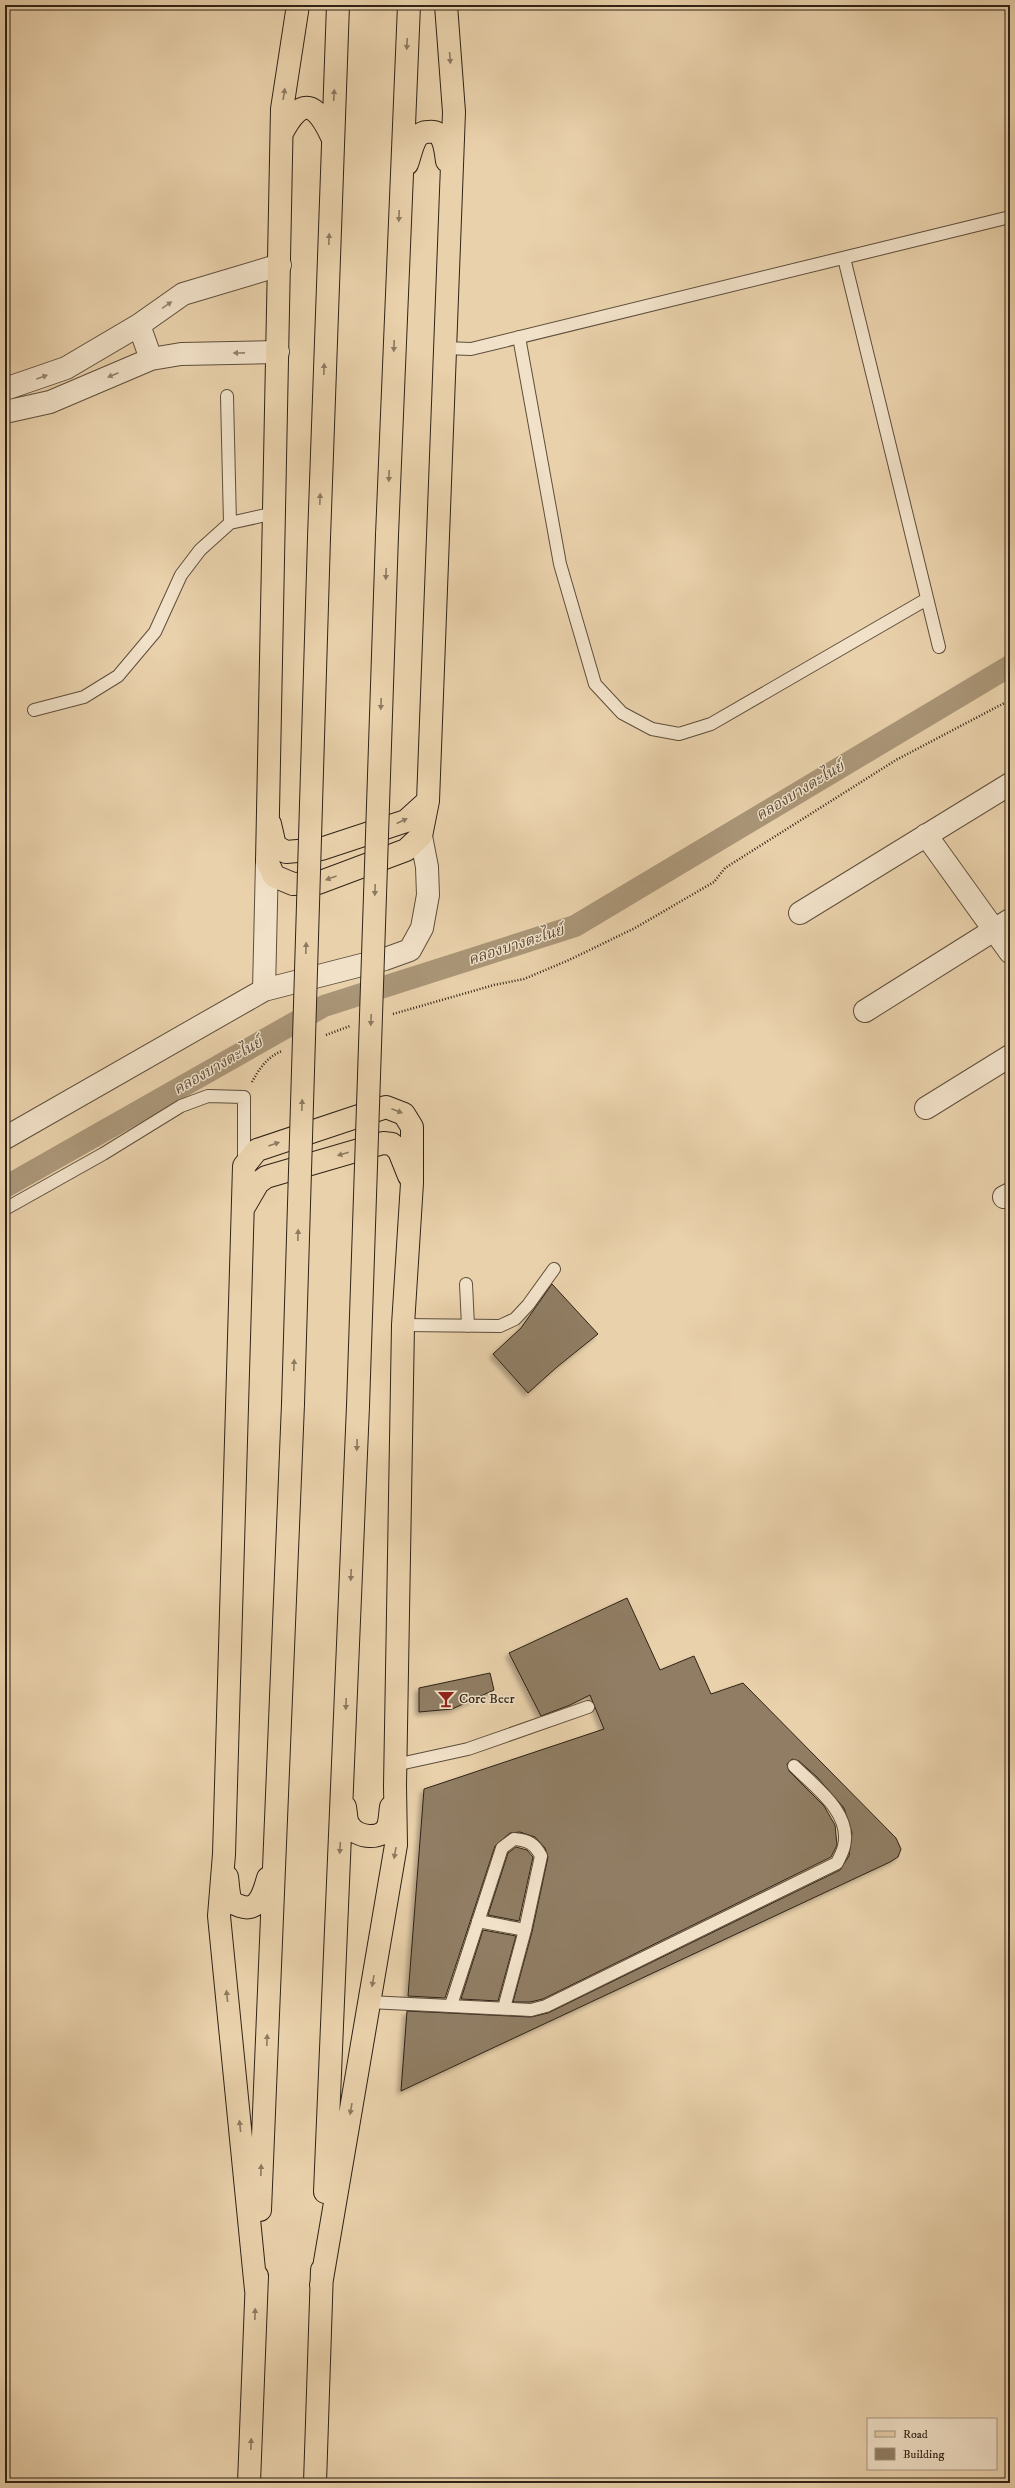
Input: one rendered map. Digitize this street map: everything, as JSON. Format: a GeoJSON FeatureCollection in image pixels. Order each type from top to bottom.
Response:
{"type":"FeatureCollection","features":[{"type":"Feature","properties":{"kind":"main road"},"geometry":{"type":"LineString","coordinates":[[298,5],[282,109],[267,861],[274,876],[282,881],[292,884],[318,883],[406,850],[421,836],[428,801],[450,186],[454,112],[446,5]]}},
{"type":"Feature","properties":{"kind":"main road"},"geometry":{"type":"LineString","coordinates":[[249,2483],[293,1404],[319,538],[332,137],[338,5]]}},
{"type":"Feature","properties":{"kind":"main road"},"geometry":{"type":"LineString","coordinates":[[315,2483],[321,2285],[358,1406],[387,535],[408,5]]}},
{"type":"Feature","properties":{"kind":"main road"},"geometry":{"type":"LineString","coordinates":[[282,133],[290,117],[298,111],[308,108],[316,110],[323,117],[332,137]]}},
{"type":"Feature","properties":{"kind":"main road"},"geometry":{"type":"LineString","coordinates":[[400,183],[416,138],[422,132],[431,131],[440,135],[444,142],[450,186]]}},
{"type":"Feature","properties":{"kind":"main road"},"geometry":{"type":"LineString","coordinates":[[268,816],[276,846],[286,852],[321,849],[406,821],[428,801]]}},
{"type":"Feature","properties":{"kind":"main road"},"geometry":{"type":"LineString","coordinates":[[256,2290],[219,1916],[224,1854],[244,1166],[257,1150],[386,1107],[404,1114],[412,1127],[412,1183],[403,1325],[395,1776],[396,1845],[321,2285]]}},
{"type":"Feature","properties":{"kind":"main road"},"geometry":{"type":"LineString","coordinates":[[243,1208],[258,1183],[266,1177],[383,1143],[392,1144],[399,1151],[412,1183]]}},
{"type":"Feature","properties":{"kind":"main road"},"geometry":{"type":"LineString","coordinates":[[343,1790],[348,1825],[361,1836],[371,1836],[384,1832],[388,1826],[395,1776]]}},
{"type":"Feature","properties":{"kind":"main road"},"geometry":{"type":"LineString","coordinates":[[224,1854],[230,1898],[234,1904],[248,1907],[258,1903],[264,1893],[274,1853]]}},
{"type":"Feature","properties":{"kind":"street"},"geometry":{"type":"LineString","coordinates":[[5,388],[66,368],[138,325],[183,294],[280,265]]}},
{"type":"Feature","properties":{"kind":"street"},"geometry":{"type":"LineString","coordinates":[[138,325],[151,359]]}},
{"type":"Feature","properties":{"kind":"street"},"geometry":{"type":"LineString","coordinates":[[5,412],[50,402],[151,359],[181,354],[278,352]]}},
{"type":"Feature","properties":{"kind":"street"},"geometry":{"type":"LineString","coordinates":[[800,913],[1010,784]]}},
{"type":"Feature","properties":{"kind":"street"},"geometry":{"type":"LineString","coordinates":[[926,835],[1002,925],[1010,952]]}},
{"type":"Feature","properties":{"kind":"street"},"geometry":{"type":"LineString","coordinates":[[5,1138],[264,990],[385,959],[410,950],[422,928],[428,895],[421,836]]}},
{"type":"Feature","properties":{"kind":"street"},"geometry":{"type":"LineString","coordinates":[[264,990],[267,861]]}},
{"type":"Feature","properties":{"kind":"street"},"geometry":{"type":"LineString","coordinates":[[865,1011],[1002,925]]}},
{"type":"Feature","properties":{"kind":"street"},"geometry":{"type":"LineString","coordinates":[[926,1108],[1010,1056]]}},
{"type":"Feature","properties":{"kind":"lane"},"geometry":{"type":"LineString","coordinates":[[444,348],[471,348],[519,337],[1010,217]]}},
{"type":"Feature","properties":{"kind":"lane"},"geometry":{"type":"LineString","coordinates":[[844,258],[939,647]]}},
{"type":"Feature","properties":{"kind":"lane"},"geometry":{"type":"LineString","coordinates":[[519,337],[560,564],[595,684],[622,713],[652,729],[679,734],[711,724],[927,599]]}},
{"type":"Feature","properties":{"kind":"lane"},"geometry":{"type":"LineString","coordinates":[[227,396],[230,523]]}},
{"type":"Feature","properties":{"kind":"lane"},"geometry":{"type":"LineString","coordinates":[[34,710],[84,696],[118,676],[155,632],[181,575],[200,550],[230,523],[274,513]]}},
{"type":"Feature","properties":{"kind":"lane"},"geometry":{"type":"LineString","coordinates":[[5,1209],[103,1154],[181,1106],[208,1096],[244,1097],[244,1166]]}},
{"type":"Feature","properties":{"kind":"lane"},"geometry":{"type":"LineString","coordinates":[[403,1325],[500,1326],[515,1319],[554,1269]]}},
{"type":"Feature","properties":{"kind":"lane"},"geometry":{"type":"LineString","coordinates":[[466,1284],[468,1326]]}},
{"type":"Feature","properties":{"kind":"lane"},"geometry":{"type":"LineString","coordinates":[[395,1776],[588,1707]]}},
{"type":"Feature","properties":{"kind":"lane"},"geometry":{"type":"LineString","coordinates":[[370,2002],[531,2010],[546,2006],[837,1863],[844,1847],[845,1831],[839,1814],[794,1766]]}},
{"type":"Feature","properties":{"kind":"lane"},"geometry":{"type":"LineString","coordinates":[[451,2005],[502,1848],[514,1839],[523,1840],[537,1847],[541,1856],[525,1930],[504,2008]]}},
{"type":"Feature","properties":{"kind":"lane"},"geometry":{"type":"LineString","coordinates":[[478,1921],[525,1930]]}},
{"type":"Feature","properties":{"kind":"path"},"geometry":{"type":"LineString","coordinates":[[386,1016],[494,985],[524,979],[635,928],[714,882],[725,868],[896,760],[1010,700]]}},
{"type":"Feature","properties":{"kind":"path"},"geometry":{"type":"LineString","coordinates":[[322,1036],[358,1024]]}},
{"type":"Feature","properties":{"kind":"path"},"geometry":{"type":"LineString","coordinates":[[244,1097],[259,1069],[273,1055],[287,1049]]}},
{"type":"Feature","properties":{"kind":"building"},"geometry":{"type":"Polygon","coordinates":[[[552,1284],[598,1334],[528,1393],[493,1354],[521,1328],[552,1284]]]}},
{"type":"Feature","properties":{"kind":"building"},"geometry":{"type":"Polygon","coordinates":[[[627,1598],[660,1670],[694,1656],[711,1694],[743,1683],[896,1838],[901,1849],[898,1857],[401,2091],[407,2011],[531,2017],[548,2013],[840,1870],[849,1856],[852,1833],[844,1808],[817,1777],[799,1761],[792,1759],[787,1764],[789,1771],[824,1806],[835,1825],[837,1845],[831,1857],[543,1999],[530,2002],[513,2002],[532,1932],[548,1857],[545,1848],[535,1837],[520,1832],[510,1833],[495,1846],[445,1998],[408,1996],[424,1789],[604,1729],[590,1695],[570,1705],[541,1716],[509,1653],[627,1598]]]}},
{"type":"Feature","properties":{"kind":"building","name":"Core Beer"},"geometry":{"type":"Polygon","coordinates":[[[490,1673],[494,1690],[452,1709],[419,1712],[419,1688],[490,1673]]]}},
{"type":"Feature","properties":{"kind":"building"},"geometry":{"type":"Polygon","coordinates":[[[516,1847],[527,1850],[533,1857],[519,1921],[488,1915],[508,1853],[516,1847]]]}},
{"type":"Feature","properties":{"kind":"building"},"geometry":{"type":"Polygon","coordinates":[[[483,1930],[516,1936],[498,2001],[461,1999],[483,1930]]]}},
{"type":"Feature","properties":{"kind":"waterway","name":"คลองบางตะไนย์"},"geometry":{"type":"LineString","coordinates":[[5,1187],[324,1006],[575,926],[1010,666]]}},
{"type":"Feature","properties":{"kind":"place","name":"Core Beer"},"geometry":{"type":"Point","coordinates":[446,1699]}}]}
